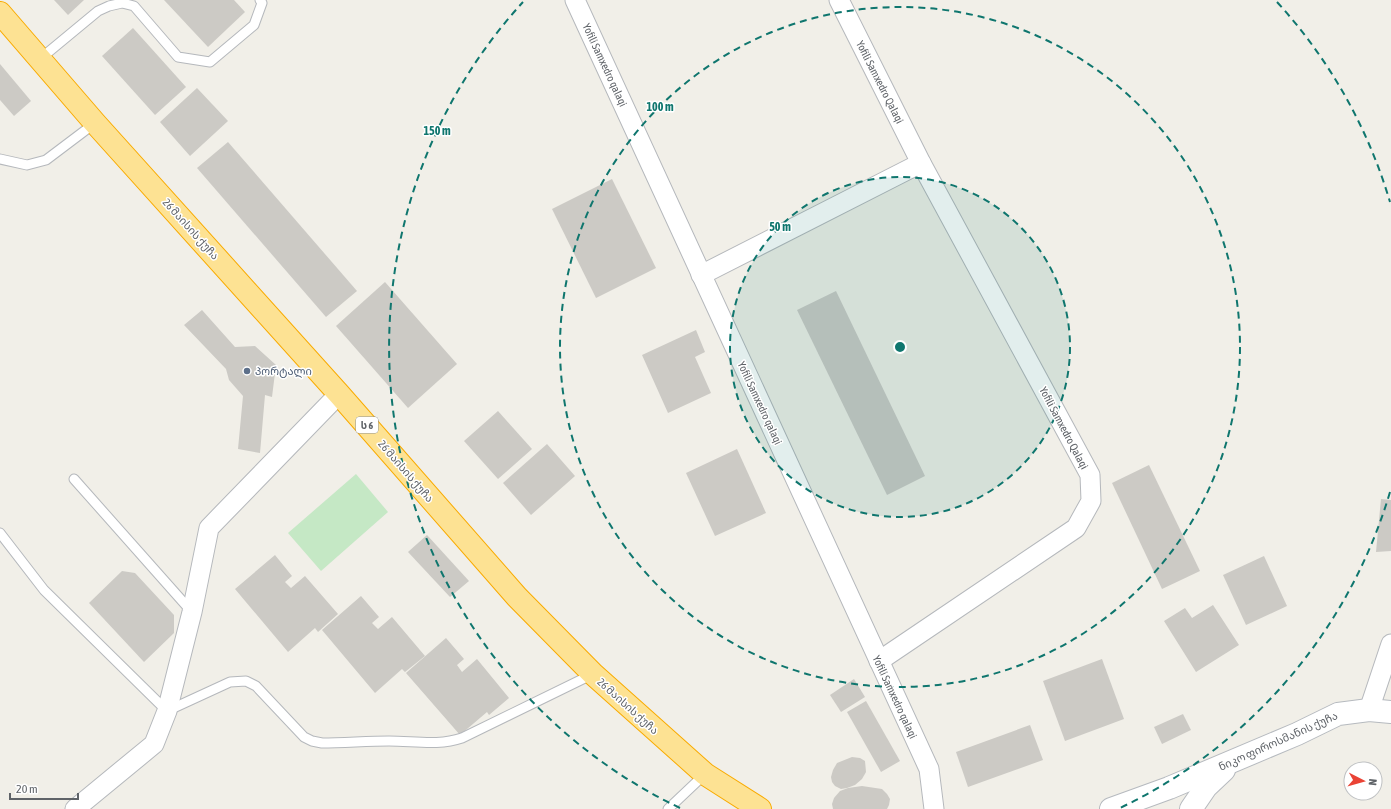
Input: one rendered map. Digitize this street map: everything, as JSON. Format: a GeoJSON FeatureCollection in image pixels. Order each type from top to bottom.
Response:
{"type":"FeatureCollection","features":[{"type":"Feature","properties":{"kind":"highway","name":"26 მაისის ქუჩა"},"geometry":{"type":"LineString","coordinates":[[0,13],[95,123],[340,394],[517,597],[593,674],[705,774],[760,809]]}},
{"type":"Feature","properties":{"kind":"main road","name":"ნიკო ფიროსმანის ქუჩა"},"geometry":{"type":"LineString","coordinates":[[1111,809],[1169,788],[1297,734],[1338,714],[1369,710],[1391,712]]}},
{"type":"Feature","properties":{"kind":"main road"},"geometry":{"type":"LineString","coordinates":[[1191,809],[1206,787],[1233,761]]}},
{"type":"Feature","properties":{"kind":"main road"},"geometry":{"type":"LineString","coordinates":[[1154,809],[1169,788]]}},
{"type":"Feature","properties":{"kind":"street","name":"Yofili Samxedro qalaqi"},"geometry":{"type":"LineString","coordinates":[[575,0],[929,769],[934,809]]}},
{"type":"Feature","properties":{"kind":"street","name":"Yofili Samxedro Qalaqi"},"geometry":{"type":"LineString","coordinates":[[839,0],[921,163],[1090,476],[1091,501],[1076,528],[879,661]]}},
{"type":"Feature","properties":{"kind":"street"},"geometry":{"type":"LineString","coordinates":[[701,275],[921,163]]}},
{"type":"Feature","properties":{"kind":"street"},"geometry":{"type":"LineString","coordinates":[[75,809],[154,744],[167,711],[192,612],[209,528],[340,394]]}},
{"type":"Feature","properties":{"kind":"street"},"geometry":{"type":"LineString","coordinates":[[1369,710],[1391,644]]}},
{"type":"Feature","properties":{"kind":"lane"},"geometry":{"type":"LineString","coordinates":[[40,59],[98,11],[109,6],[122,3],[134,6],[178,57],[210,62],[254,25],[262,3],[260,0]]}},
{"type":"Feature","properties":{"kind":"lane"},"geometry":{"type":"LineString","coordinates":[[0,159],[27,165],[46,160],[95,123]]}},
{"type":"Feature","properties":{"kind":"lane"},"geometry":{"type":"LineString","coordinates":[[74,479],[192,612]]}},
{"type":"Feature","properties":{"kind":"lane"},"geometry":{"type":"LineString","coordinates":[[0,533],[44,590],[167,711],[230,682],[246,682],[256,686],[304,737],[312,741],[322,743],[388,741],[437,743],[450,742],[462,738],[593,674]]}},
{"type":"Feature","properties":{"kind":"lane"},"geometry":{"type":"LineString","coordinates":[[668,809],[705,774]]}},
{"type":"Feature","properties":{"kind":"green space"},"geometry":{"type":"Polygon","coordinates":[[[356,474],[388,512],[321,571],[288,533],[356,474]]]}},
{"type":"Feature","properties":{"kind":"building"},"geometry":{"type":"Polygon","coordinates":[[[54,0],[84,0],[68,15],[54,0]]]}},
{"type":"Feature","properties":{"kind":"building"},"geometry":{"type":"Polygon","coordinates":[[[164,0],[234,0],[245,12],[208,47],[164,0]]]}},
{"type":"Feature","properties":{"kind":"building"},"geometry":{"type":"Polygon","coordinates":[[[133,28],[186,87],[155,115],[102,56],[133,28]]]}},
{"type":"Feature","properties":{"kind":"building"},"geometry":{"type":"Polygon","coordinates":[[[0,64],[31,101],[14,116],[0,100],[0,64]]]}},
{"type":"Feature","properties":{"kind":"building"},"geometry":{"type":"Polygon","coordinates":[[[197,88],[228,121],[190,156],[160,122],[197,88]]]}},
{"type":"Feature","properties":{"kind":"building"},"geometry":{"type":"Polygon","coordinates":[[[228,142],[357,291],[326,317],[197,168],[228,142]]]}},
{"type":"Feature","properties":{"kind":"building"},"geometry":{"type":"Polygon","coordinates":[[[612,179],[656,268],[596,298],[552,209],[612,179]]]}},
{"type":"Feature","properties":{"kind":"building"},"geometry":{"type":"Polygon","coordinates":[[[385,282],[457,364],[408,408],[336,326],[385,282]]]}},
{"type":"Feature","properties":{"kind":"building"},"geometry":{"type":"Polygon","coordinates":[[[836,291],[925,476],[887,495],[797,310],[836,291]]]}},
{"type":"Feature","properties":{"kind":"building"},"geometry":{"type":"Polygon","coordinates":[[[202,310],[235,347],[255,346],[276,365],[272,397],[265,395],[260,453],[238,449],[243,396],[229,380],[226,369],[184,325],[202,310]]]}},
{"type":"Feature","properties":{"kind":"building"},"geometry":{"type":"Polygon","coordinates":[[[696,330],[705,352],[695,357],[711,393],[668,413],[642,355],[696,330]]]}},
{"type":"Feature","properties":{"kind":"building"},"geometry":{"type":"Polygon","coordinates":[[[498,411],[532,449],[498,479],[464,441],[498,411]]]}},
{"type":"Feature","properties":{"kind":"building"},"geometry":{"type":"Polygon","coordinates":[[[547,444],[575,476],[531,515],[503,483],[547,444]]]}},
{"type":"Feature","properties":{"kind":"building"},"geometry":{"type":"Polygon","coordinates":[[[737,449],[766,513],[715,536],[686,473],[737,449]]]}},
{"type":"Feature","properties":{"kind":"building"},"geometry":{"type":"Polygon","coordinates":[[[1149,465],[1200,571],[1162,589],[1112,483],[1149,465]]]}},
{"type":"Feature","properties":{"kind":"building"},"geometry":{"type":"Polygon","coordinates":[[[1381,499],[1391,500],[1391,551],[1376,552],[1381,499]]]}},
{"type":"Feature","properties":{"kind":"building"},"geometry":{"type":"Polygon","coordinates":[[[427,535],[469,581],[450,597],[408,552],[427,535]]]}},
{"type":"Feature","properties":{"kind":"building"},"geometry":{"type":"Polygon","coordinates":[[[275,555],[292,576],[285,582],[291,588],[305,576],[338,614],[318,632],[315,628],[288,652],[235,589],[275,555]]]}},
{"type":"Feature","properties":{"kind":"building"},"geometry":{"type":"Polygon","coordinates":[[[1264,556],[1287,606],[1246,625],[1223,575],[1264,556]]]}},
{"type":"Feature","properties":{"kind":"building"},"geometry":{"type":"Polygon","coordinates":[[[122,571],[135,573],[174,615],[174,633],[144,662],[89,603],[122,571]]]}},
{"type":"Feature","properties":{"kind":"building"},"geometry":{"type":"Polygon","coordinates":[[[361,596],[379,617],[372,623],[378,629],[392,617],[425,656],[405,672],[402,669],[375,693],[322,630],[361,596]]]}},
{"type":"Feature","properties":{"kind":"building"},"geometry":{"type":"Polygon","coordinates":[[[1213,605],[1239,645],[1196,672],[1164,621],[1185,608],[1192,618],[1213,605]]]}},
{"type":"Feature","properties":{"kind":"building"},"geometry":{"type":"Polygon","coordinates":[[[446,638],[464,659],[457,665],[462,672],[477,659],[509,698],[489,715],[487,712],[460,735],[406,673],[446,638]]]}},
{"type":"Feature","properties":{"kind":"building"},"geometry":{"type":"Polygon","coordinates":[[[1102,659],[1124,719],[1065,741],[1043,681],[1102,659]]]}},
{"type":"Feature","properties":{"kind":"building"},"geometry":{"type":"Polygon","coordinates":[[[854,679],[865,697],[841,712],[830,695],[854,679]]]}},
{"type":"Feature","properties":{"kind":"building"},"geometry":{"type":"Polygon","coordinates":[[[866,701],[900,761],[881,772],[847,712],[866,701]]]}},
{"type":"Feature","properties":{"kind":"building"},"geometry":{"type":"Polygon","coordinates":[[[1183,714],[1191,730],[1162,744],[1154,727],[1183,714]]]}},
{"type":"Feature","properties":{"kind":"building"},"geometry":{"type":"Polygon","coordinates":[[[1030,725],[1043,760],[968,787],[956,752],[1030,725]]]}},
{"type":"Feature","properties":{"kind":"building"},"geometry":{"type":"Polygon","coordinates":[[[852,757],[860,758],[865,761],[866,772],[862,779],[855,785],[841,789],[835,786],[832,782],[831,777],[833,770],[837,763],[852,757]]]}},
{"type":"Feature","properties":{"kind":"building"},"geometry":{"type":"Polygon","coordinates":[[[862,786],[882,789],[890,799],[887,809],[833,809],[832,804],[834,798],[840,791],[862,786]]]}},
{"type":"Feature","properties":{"kind":"place","name":"პორტალი"},"geometry":{"type":"Point","coordinates":[247,371]}}]}
